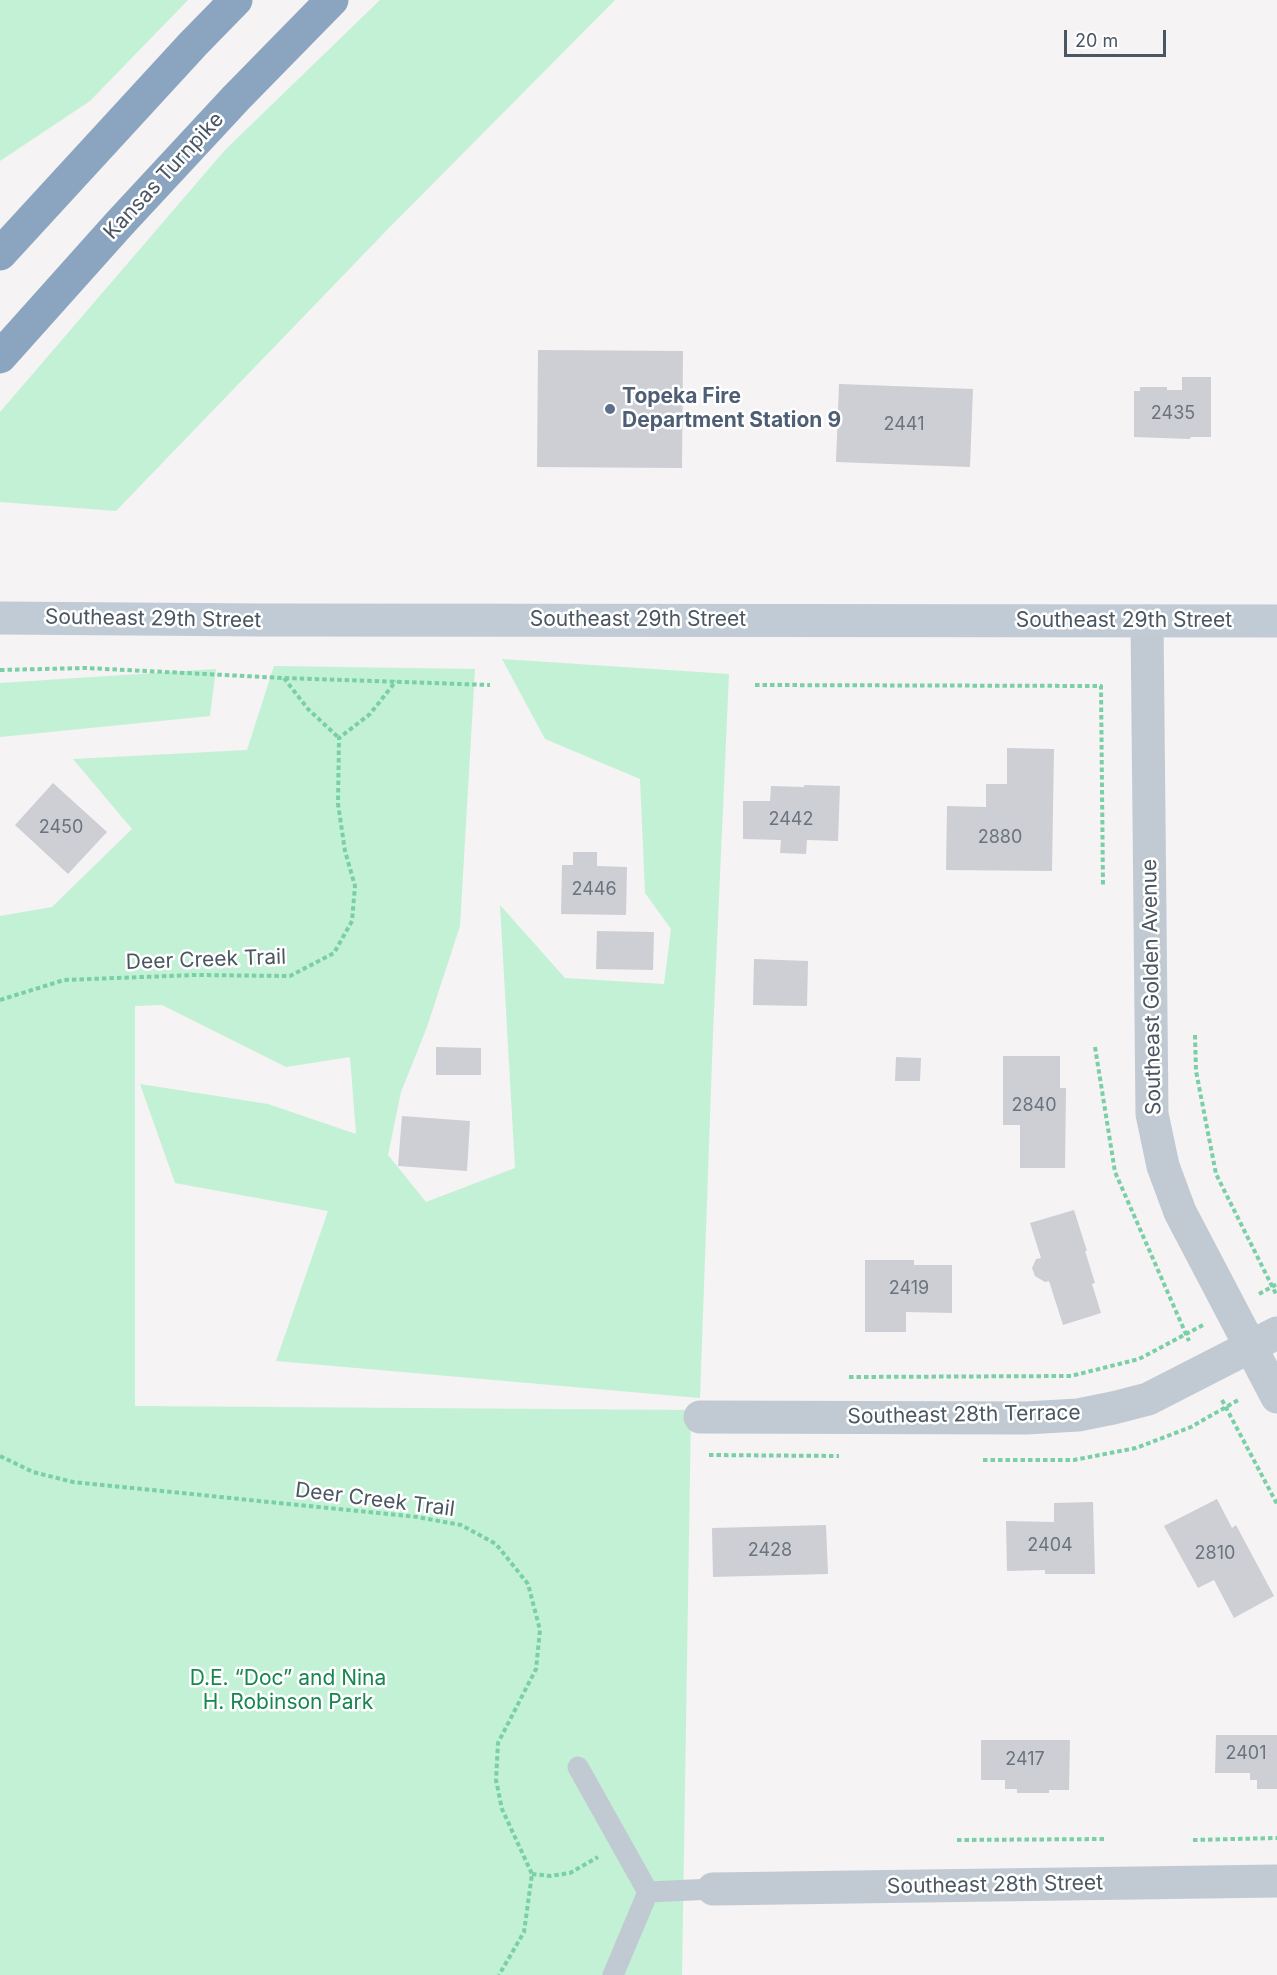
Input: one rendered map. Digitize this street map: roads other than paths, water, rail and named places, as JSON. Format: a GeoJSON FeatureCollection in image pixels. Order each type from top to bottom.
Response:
{"type":"FeatureCollection","features":[{"type":"Feature","properties":{"kind":"highway"},"geometry":{"type":"LineString","coordinates":[[0,254],[236,0]]}},
{"type":"Feature","properties":{"kind":"highway","name":"Kansas Turnpike"},"geometry":{"type":"LineString","coordinates":[[0,357],[236,98],[332,0]]}},
{"type":"Feature","properties":{"kind":"main road","name":"Southeast 29th Street"},"geometry":{"type":"LineString","coordinates":[[0,618],[1277,621]]}},
{"type":"Feature","properties":{"kind":"street","name":"Southeast Golden Avenue"},"geometry":{"type":"LineString","coordinates":[[1147,621],[1152,1114],[1163,1166],[1180,1212],[1230,1311],[1263,1339],[1277,1397]]}},
{"type":"Feature","properties":{"kind":"street","name":"Southeast 28th Terrace"},"geometry":{"type":"LineString","coordinates":[[700,1417],[1026,1418],[1078,1415],[1148,1399],[1263,1339]]}},
{"type":"Feature","properties":{"kind":"street","name":"Southeast 28th Street"},"geometry":{"type":"LineString","coordinates":[[713,1889],[1277,1881]]}},
{"type":"Feature","properties":{"kind":"lane"},"geometry":{"type":"LineString","coordinates":[[578,1767],[648,1892]]}},
{"type":"Feature","properties":{"kind":"lane"},"geometry":{"type":"LineString","coordinates":[[648,1892],[713,1889]]}},
{"type":"Feature","properties":{"kind":"lane"},"geometry":{"type":"LineString","coordinates":[[613,1975],[648,1892]]}},
{"type":"Feature","properties":{"kind":"place","name":"Topeka Fire Department Station 9"},"geometry":{"type":"Point","coordinates":[610,409]}},
{"type":"Feature","properties":{"kind":"park label","name":"D.E. “Doc” and Nina H. Robinson Park"},"geometry":{"type":"Point","coordinates":[288,1691]}}]}
